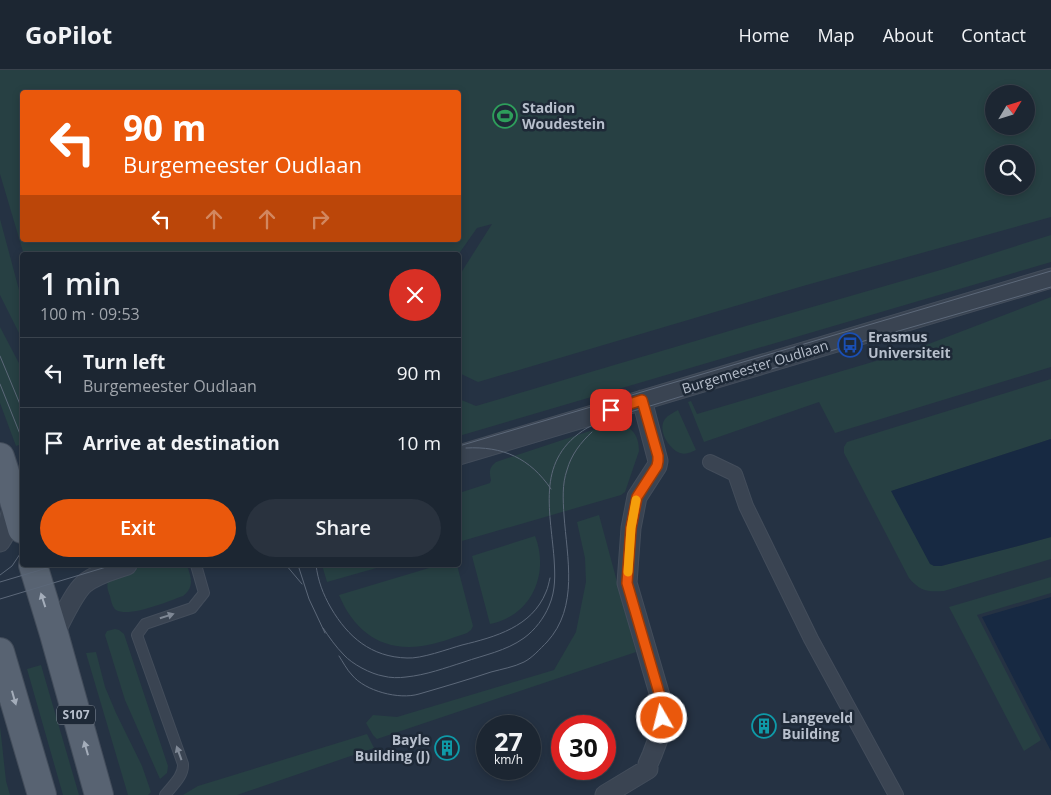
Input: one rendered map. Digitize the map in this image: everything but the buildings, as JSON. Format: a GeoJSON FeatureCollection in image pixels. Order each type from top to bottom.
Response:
{"type":"FeatureCollection","features":[{"type":"Feature","properties":{"kind":"main road"},"geometry":{"type":"LineString","coordinates":[[0,457],[18,501],[20,515]]}},
{"type":"Feature","properties":{"kind":"main road","name":"S107"},"geometry":{"type":"LineString","coordinates":[[34,567],[99,795]]}},
{"type":"Feature","properties":{"kind":"main road"},"geometry":{"type":"LineString","coordinates":[[0,652],[42,795]]}},
{"type":"Feature","properties":{"kind":"street","name":"Burgemeester Oudlaan"},"geometry":{"type":"LineString","coordinates":[[461,454],[1051,278]]}},
{"type":"Feature","properties":{"kind":"street"},"geometry":{"type":"LineString","coordinates":[[605,795],[648,769],[648,764],[661,731],[660,696],[627,583],[631,528],[637,497],[657,466],[658,461],[642,400]]}},
{"type":"Feature","properties":{"kind":"street"},"geometry":{"type":"LineString","coordinates":[[710,462],[735,474],[746,506],[811,639],[896,795]]}},
{"type":"Feature","properties":{"kind":"street"},"geometry":{"type":"LineString","coordinates":[[0,542],[7,531],[18,501]]}},
{"type":"Feature","properties":{"kind":"street"},"geometry":{"type":"LineString","coordinates":[[54,634],[77,592],[84,584],[98,576],[122,567]]}},
{"type":"Feature","properties":{"kind":"lane"},"geometry":{"type":"LineString","coordinates":[[164,795],[184,769],[137,635],[145,624],[192,608],[204,593],[197,567]]}},
{"type":"Feature","properties":{"kind":"green space"},"geometry":{"type":"Polygon","coordinates":[[[0,70],[1051,70],[1051,217],[803,286],[478,382],[461,374],[461,273],[492,224],[477,228],[460,252],[23,252],[20,242],[461,242],[461,90],[20,90],[20,242],[0,174],[0,70]]]}},
{"type":"Feature","properties":{"kind":"green space"},"geometry":{"type":"Polygon","coordinates":[[[0,219],[20,294],[20,335],[0,295],[0,219]]]}},
{"type":"Feature","properties":{"kind":"green space"},"geometry":{"type":"Polygon","coordinates":[[[1051,235],[1051,262],[461,435],[461,400],[476,406],[944,269],[1051,235]]]}},
{"type":"Feature","properties":{"kind":"green space"},"geometry":{"type":"Polygon","coordinates":[[[1051,297],[1051,367],[835,433],[819,402],[704,442],[688,402],[691,401],[697,414],[913,350],[1051,297]]]}},
{"type":"Feature","properties":{"kind":"green space"},"geometry":{"type":"Polygon","coordinates":[[[0,327],[20,365],[20,445],[16,446],[0,403],[0,327]]]}},
{"type":"Feature","properties":{"kind":"green space"},"geometry":{"type":"Polygon","coordinates":[[[1051,379],[1051,439],[892,491],[934,566],[941,566],[1051,537],[1051,559],[944,591],[928,591],[920,588],[909,578],[844,453],[844,447],[847,442],[1051,379]]]}},
{"type":"Feature","properties":{"kind":"green space"},"geometry":{"type":"Polygon","coordinates":[[[678,410],[696,450],[680,453],[672,448],[665,439],[662,428],[663,423],[669,415],[678,410]]]}},
{"type":"Feature","properties":{"kind":"green space"},"geometry":{"type":"Polygon","coordinates":[[[614,423],[625,426],[633,431],[639,445],[639,451],[625,492],[621,495],[462,541],[461,492],[490,483],[490,470],[496,462],[614,423]]]}},
{"type":"Feature","properties":{"kind":"green space"},"geometry":{"type":"Polygon","coordinates":[[[599,515],[636,652],[377,739],[373,735],[366,723],[373,715],[397,717],[554,670],[576,632],[586,582],[585,558],[577,522],[599,515]]]}},
{"type":"Feature","properties":{"kind":"green space"},"geometry":{"type":"Polygon","coordinates":[[[535,536],[539,550],[540,565],[534,591],[526,603],[516,612],[490,624],[472,556],[535,536]]]}},
{"type":"Feature","properties":{"kind":"green space"},"geometry":{"type":"Polygon","coordinates":[[[141,567],[188,567],[191,585],[183,596],[149,608],[122,612],[116,610],[113,605],[108,589],[110,577],[141,567]]]}},
{"type":"Feature","properties":{"kind":"green space"},"geometry":{"type":"Polygon","coordinates":[[[323,567],[380,567],[327,582],[323,567]]]}},
{"type":"Feature","properties":{"kind":"green space"},"geometry":{"type":"Polygon","coordinates":[[[432,567],[458,567],[473,626],[467,633],[439,642],[422,646],[394,646],[382,642],[361,629],[345,608],[339,595],[432,567]]]}},
{"type":"Feature","properties":{"kind":"green space"},"geometry":{"type":"Polygon","coordinates":[[[1051,577],[1051,593],[977,615],[1041,740],[1024,751],[949,607],[1051,577]]]}},
{"type":"Feature","properties":{"kind":"green space"},"geometry":{"type":"Polygon","coordinates":[[[115,629],[124,634],[168,766],[167,773],[160,779],[125,700],[105,635],[107,631],[115,629]]]}},
{"type":"Feature","properties":{"kind":"green space"},"geometry":{"type":"Polygon","coordinates":[[[96,652],[105,687],[142,766],[151,792],[148,795],[128,795],[86,653],[96,652]]]}},
{"type":"Feature","properties":{"kind":"green space"},"geometry":{"type":"Polygon","coordinates":[[[41,665],[79,795],[63,795],[27,669],[41,665]]]}},
{"type":"Feature","properties":{"kind":"green space"},"geometry":{"type":"Polygon","coordinates":[[[0,726],[6,781],[10,795],[0,795],[0,726]]]}},
{"type":"Feature","properties":{"kind":"green space"},"geometry":{"type":"Polygon","coordinates":[[[367,734],[374,748],[237,795],[183,795],[198,786],[367,734]]]}},
{"type":"Feature","properties":{"kind":"water"},"geometry":{"type":"Polygon","coordinates":[[[1051,439],[1051,537],[941,566],[930,564],[891,491],[1051,439]]]}},
{"type":"Feature","properties":{"kind":"water"},"geometry":{"type":"Polygon","coordinates":[[[1051,597],[1051,751],[982,617],[1051,597]]]}},
{"type":"Feature","properties":{"kind":"tram line"},"geometry":{"type":"LineString","coordinates":[[461,445],[1051,271]]}},
{"type":"Feature","properties":{"kind":"tram line"},"geometry":{"type":"LineString","coordinates":[[323,628],[338,649],[352,662],[373,673],[386,677],[397,678],[428,673],[510,646],[524,638],[535,628],[549,606],[554,588],[555,570],[549,503],[553,470],[560,454],[571,440],[587,428],[604,420],[850,345],[1051,287]]}},
{"type":"Feature","properties":{"kind":"tram line"},"geometry":{"type":"LineString","coordinates":[[0,356],[20,404]]}},
{"type":"Feature","properties":{"kind":"tram line"},"geometry":{"type":"LineString","coordinates":[[0,384],[20,434]]}},
{"type":"Feature","properties":{"kind":"tram line"},"geometry":{"type":"LineString","coordinates":[[339,656],[350,673],[365,686],[383,693],[402,696],[419,694],[512,667],[533,656],[547,642],[557,628],[564,613],[569,582],[563,504],[564,481],[574,454],[580,444],[592,432]]}},
{"type":"Feature","properties":{"kind":"tram line"},"geometry":{"type":"LineString","coordinates":[[466,448],[492,449],[514,456],[534,469],[551,489]]}},
{"type":"Feature","properties":{"kind":"tram line"},"geometry":{"type":"LineString","coordinates":[[0,575],[12,566],[20,554]]}},
{"type":"Feature","properties":{"kind":"tram line"},"geometry":{"type":"LineString","coordinates":[[0,582],[50,567]]}},
{"type":"Feature","properties":{"kind":"tram line"},"geometry":{"type":"LineString","coordinates":[[0,599],[106,567]]}},
{"type":"Feature","properties":{"kind":"tram line"},"geometry":{"type":"LineString","coordinates":[[288,567],[302,584]]}},
{"type":"Feature","properties":{"kind":"tram line"},"geometry":{"type":"LineString","coordinates":[[299,567],[309,599],[325,633]]}},
{"type":"Feature","properties":{"kind":"tram line"},"geometry":{"type":"LineString","coordinates":[[316,567],[328,603],[345,628],[362,644],[382,654],[407,658],[420,657],[487,638],[511,629],[532,614],[540,604],[547,590],[550,578]]}},
{"type":"Feature","properties":{"kind":"slow traffic"},"geometry":{"type":"LineString","coordinates":[[628,572],[631,528],[636,500]]}},
{"type":"Feature","properties":{"kind":"place","name":"Stadion Woudestein"},"geometry":{"type":"Point","coordinates":[505,116]}},
{"type":"Feature","properties":{"kind":"place","name":"Erasmus Universiteit"},"geometry":{"type":"Point","coordinates":[850,345]}},
{"type":"Feature","properties":{"kind":"place","name":"Langeveld Building"},"geometry":{"type":"Point","coordinates":[764,726]}},
{"type":"Feature","properties":{"kind":"place","name":"Bayle Building (J)"},"geometry":{"type":"Point","coordinates":[447,748]}},
{"type":"Feature","properties":{"kind":"route"},"geometry":{"type":"LineString","coordinates":[[611,410],[642,400],[658,456],[657,466],[637,497],[631,528],[627,583],[660,696],[662,718]]}}]}
